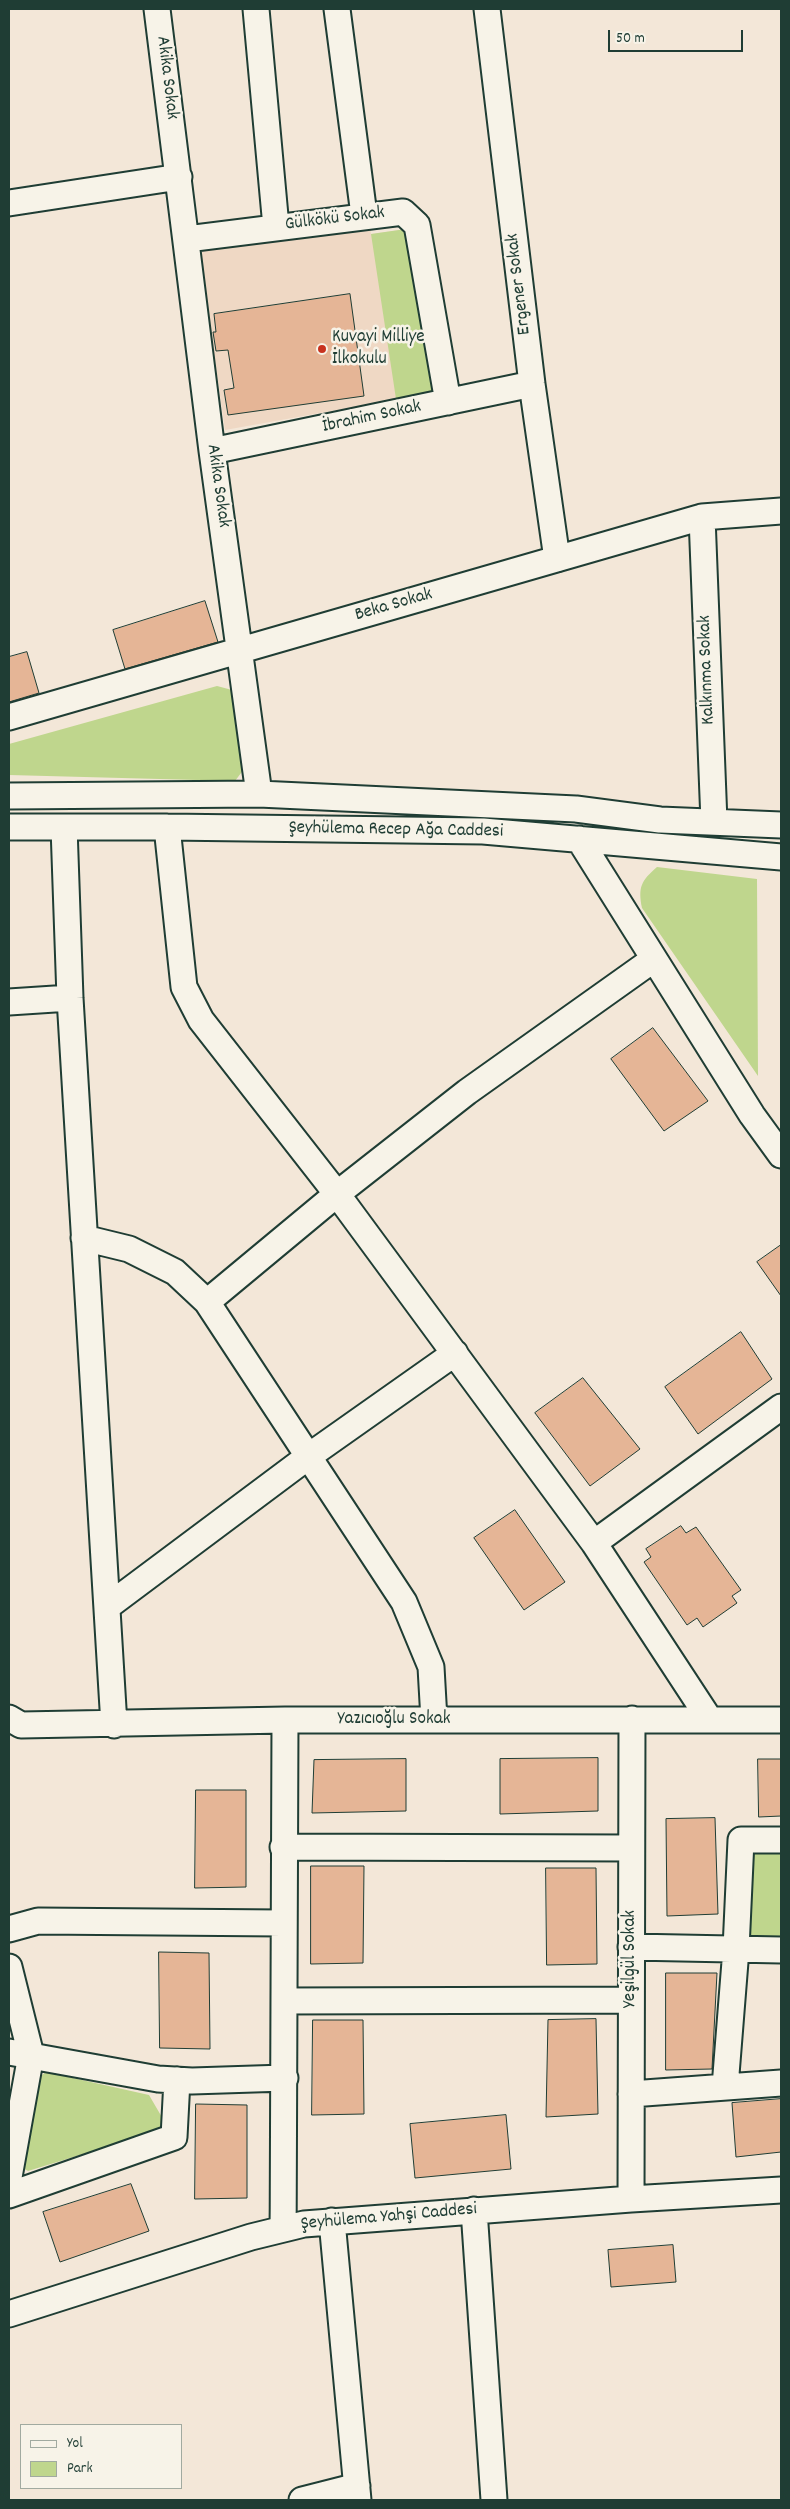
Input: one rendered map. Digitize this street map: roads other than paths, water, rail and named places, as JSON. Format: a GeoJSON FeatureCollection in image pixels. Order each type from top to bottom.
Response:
{"type":"FeatureCollection","features":[{"type":"Feature","properties":{"kind":"street","name":"Akika Sokak"},"geometry":{"type":"LineString","coordinates":[[157,9],[188,239],[212,451],[259,794]]}},
{"type":"Feature","properties":{"kind":"street"},"geometry":{"type":"LineString","coordinates":[[256,9],[276,227]]}},
{"type":"Feature","properties":{"kind":"street"},"geometry":{"type":"LineString","coordinates":[[337,9],[364,216]]}},
{"type":"Feature","properties":{"kind":"street","name":"Ergener Sokak"},"geometry":{"type":"LineString","coordinates":[[487,9],[532,384],[557,559]]}},
{"type":"Feature","properties":{"kind":"street"},"geometry":{"type":"LineString","coordinates":[[9,204],[179,177]]}},
{"type":"Feature","properties":{"kind":"street","name":"Gülkökü Sokak"},"geometry":{"type":"LineString","coordinates":[[188,239],[402,212],[418,225],[448,402]]}},
{"type":"Feature","properties":{"kind":"street","name":"İbrahim Sokak"},"geometry":{"type":"LineString","coordinates":[[212,451],[532,384]]}},
{"type":"Feature","properties":{"kind":"street","name":"Beka Sokak"},"geometry":{"type":"LineString","coordinates":[[9,716],[702,517],[781,511]]}},
{"type":"Feature","properties":{"kind":"street","name":"Kalkınma Sokak"},"geometry":{"type":"LineString","coordinates":[[702,517],[714,822]]}},
{"type":"Feature","properties":{"kind":"street","name":"Şeyhülema Recep Ağa Caddesi"},"geometry":{"type":"LineString","coordinates":[[9,796],[259,794],[576,809],[660,820],[781,825]]}},
{"type":"Feature","properties":{"kind":"street"},"geometry":{"type":"LineString","coordinates":[[64,826],[70,998],[114,1725]]}},
{"type":"Feature","properties":{"kind":"street"},"geometry":{"type":"LineString","coordinates":[[167,826],[184,987],[201,1020],[337,1194],[594,1542],[710,1720]]}},
{"type":"Feature","properties":{"kind":"street","name":"Şeyhülema Recep Ağa Caddesi"},"geometry":{"type":"LineString","coordinates":[[9,827],[167,826],[483,831],[781,857]]}},
{"type":"Feature","properties":{"kind":"street"},"geometry":{"type":"LineString","coordinates":[[579,838],[752,1115],[781,1155]]}},
{"type":"Feature","properties":{"kind":"street"},"geometry":{"type":"LineString","coordinates":[[208,1302],[337,1194],[467,1092],[654,959]]}},
{"type":"Feature","properties":{"kind":"street"},"geometry":{"type":"LineString","coordinates":[[9,1002],[70,998]]}},
{"type":"Feature","properties":{"kind":"street"},"geometry":{"type":"LineString","coordinates":[[84,1238],[129,1249],[175,1272],[208,1302],[404,1602],[431,1666],[434,1720]]}},
{"type":"Feature","properties":{"kind":"street"},"geometry":{"type":"LineString","coordinates":[[107,1607],[308,1456],[455,1353]]}},
{"type":"Feature","properties":{"kind":"street"},"geometry":{"type":"LineString","coordinates":[[594,1542],[781,1406]]}},
{"type":"Feature","properties":{"kind":"street","name":"Yazıcıoğlu Sokak"},"geometry":{"type":"LineString","coordinates":[[9,1718],[21,1725],[114,1725],[285,1720],[781,1720]]}},
{"type":"Feature","properties":{"kind":"street","name":"Yeşilgül Sokak"},"geometry":{"type":"LineString","coordinates":[[631,2199],[632,1719]]}},
{"type":"Feature","properties":{"kind":"street"},"geometry":{"type":"LineString","coordinates":[[283,2228],[285,2078],[282,1923],[285,1720]]}},
{"type":"Feature","properties":{"kind":"street"},"geometry":{"type":"LineString","coordinates":[[725,2087],[736,1949],[741,1840],[781,1840]]}},
{"type":"Feature","properties":{"kind":"street"},"geometry":{"type":"LineString","coordinates":[[283,1847],[631,1848]]}},
{"type":"Feature","properties":{"kind":"street"},"geometry":{"type":"LineString","coordinates":[[9,1929],[38,1921],[282,1923]]}},
{"type":"Feature","properties":{"kind":"street"},"geometry":{"type":"LineString","coordinates":[[631,1947],[781,1950]]}},
{"type":"Feature","properties":{"kind":"street"},"geometry":{"type":"LineString","coordinates":[[9,1967],[20,2054],[9,2177]]}},
{"type":"Feature","properties":{"kind":"street"},"geometry":{"type":"LineString","coordinates":[[284,2000],[631,2000]]}},
{"type":"Feature","properties":{"kind":"street"},"geometry":{"type":"LineString","coordinates":[[20,2054],[158,2079],[285,2078]]}},
{"type":"Feature","properties":{"kind":"street"},"geometry":{"type":"LineString","coordinates":[[9,2195],[174,2137],[177,2080]]}},
{"type":"Feature","properties":{"kind":"street"},"geometry":{"type":"LineString","coordinates":[[631,2094],[781,2083]]}},
{"type":"Feature","properties":{"kind":"street","name":"Şeyhülema Yahşi Caddesi"},"geometry":{"type":"LineString","coordinates":[[9,2314],[283,2228],[332,2221],[474,2210],[781,2190]]}},
{"type":"Feature","properties":{"kind":"street"},"geometry":{"type":"LineString","coordinates":[[474,2210],[494,2500]]}},
{"type":"Feature","properties":{"kind":"street"},"geometry":{"type":"LineString","coordinates":[[302,2500],[357,2493],[332,2221]]}},
{"type":"Feature","properties":{"kind":"place","name":"Kuvayi Milliye İlkokulu"},"geometry":{"type":"Point","coordinates":[322,349]}}]}
